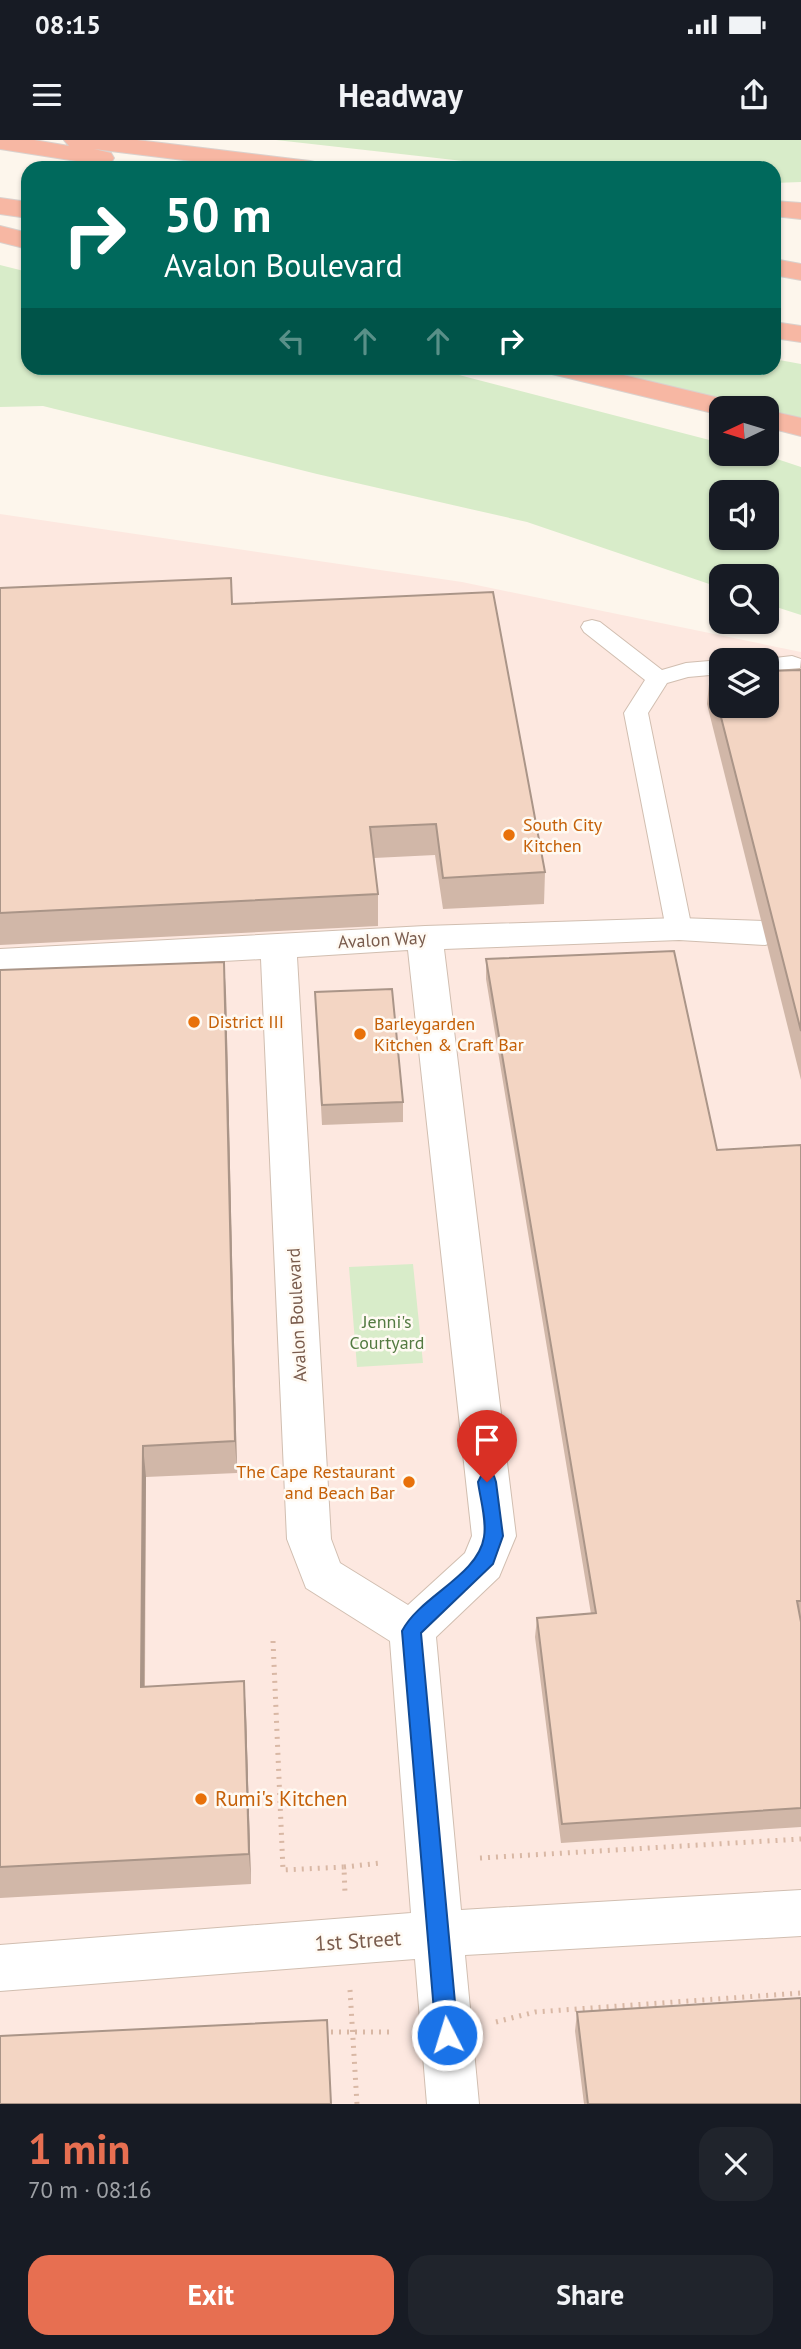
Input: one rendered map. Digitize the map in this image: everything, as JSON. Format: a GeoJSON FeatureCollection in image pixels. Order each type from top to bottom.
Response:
{"type":"FeatureCollection","features":[{"type":"Feature","properties":{"kind":"highway"},"geometry":{"type":"LineString","coordinates":[[76,140],[252,161]]}},
{"type":"Feature","properties":{"kind":"highway"},"geometry":{"type":"LineString","coordinates":[[0,142],[119,161]]}},
{"type":"Feature","properties":{"kind":"highway"},"geometry":{"type":"LineString","coordinates":[[0,206],[21,209]]}},
{"type":"Feature","properties":{"kind":"highway"},"geometry":{"type":"LineString","coordinates":[[781,210],[801,211]]}},
{"type":"Feature","properties":{"kind":"highway"},"geometry":{"type":"LineString","coordinates":[[0,234],[21,239]]}},
{"type":"Feature","properties":{"kind":"highway"},"geometry":{"type":"LineString","coordinates":[[781,268],[801,272]]}},
{"type":"Feature","properties":{"kind":"highway"},"geometry":{"type":"LineString","coordinates":[[781,331],[801,334]]}},
{"type":"Feature","properties":{"kind":"highway"},"geometry":{"type":"LineString","coordinates":[[591,375],[709,404]]}},
{"type":"Feature","properties":{"kind":"highway"},"geometry":{"type":"LineString","coordinates":[[779,421],[801,427]]}},
{"type":"Feature","properties":{"kind":"street","name":"Avalon Way"},"geometry":{"type":"LineString","coordinates":[[0,961],[425,938],[679,929],[765,933]]}},
{"type":"Feature","properties":{"kind":"street"},"geometry":{"type":"LineString","coordinates":[[425,938],[494,1536],[483,1564],[448,1594],[412,1631],[453,2104]]}},
{"type":"Feature","properties":{"kind":"street","name":"Avalon Boulevard"},"geometry":{"type":"LineString","coordinates":[[278,947],[309,1539],[322,1575],[412,1631]]}},
{"type":"Feature","properties":{"kind":"street","name":"1st Street"},"geometry":{"type":"LineString","coordinates":[[0,1968],[438,1934],[801,1913]]}},
{"type":"Feature","properties":{"kind":"lane"},"geometry":{"type":"LineString","coordinates":[[592,627],[658,678]]}},
{"type":"Feature","properties":{"kind":"lane"},"geometry":{"type":"LineString","coordinates":[[779,664],[792,663]]}},
{"type":"Feature","properties":{"kind":"lane"},"geometry":{"type":"LineString","coordinates":[[679,929],[636,713],[658,678],[686,670],[709,668]]}},
{"type":"Feature","properties":{"kind":"path"},"geometry":{"type":"LineString","coordinates":[[273,1641],[283,1870],[432,1858],[519,1858],[801,1839]]}},
{"type":"Feature","properties":{"kind":"path"},"geometry":{"type":"LineString","coordinates":[[344,1867],[346,1942],[357,2104]]}},
{"type":"Feature","properties":{"kind":"shaded area"},"geometry":{"type":"Polygon","coordinates":[[[0,514],[462,582],[801,652],[801,2104],[0,2104],[0,514]]]}},
{"type":"Feature","properties":{"kind":"green space"},"geometry":{"type":"Polygon","coordinates":[[[276,140],[801,140],[801,182],[781,183],[781,161],[463,161],[276,140]]]}},
{"type":"Feature","properties":{"kind":"green space"},"geometry":{"type":"Polygon","coordinates":[[[0,265],[21,270],[21,375],[459,375],[709,440],[709,466],[779,466],[779,460],[801,467],[801,615],[779,608],[779,564],[709,564],[709,584],[527,522],[317,474],[43,406],[0,407],[0,265]]]}},
{"type":"Feature","properties":{"kind":"green space"},"geometry":{"type":"Polygon","coordinates":[[[781,360],[801,364],[801,418],[779,413],[779,396],[711,396],[625,375],[781,375],[781,360]]]}},
{"type":"Feature","properties":{"kind":"green space","name":"Jenni's Courtyard"},"geometry":{"type":"Polygon","coordinates":[[[413,1264],[423,1363],[357,1367],[349,1267],[413,1264]]]}},
{"type":"Feature","properties":{"kind":"building"},"geometry":{"type":"Polygon","coordinates":[[[231,578],[232,604],[493,592],[545,872],[443,878],[436,824],[370,827],[378,894],[0,913],[0,588],[231,578]]]}},
{"type":"Feature","properties":{"kind":"building"},"geometry":{"type":"Polygon","coordinates":[[[801,670],[801,1031],[721,718],[779,718],[779,671],[801,670]]]}},
{"type":"Feature","properties":{"kind":"building"},"geometry":{"type":"Polygon","coordinates":[[[674,951],[717,1150],[801,1145],[801,1601],[797,1601],[801,1622],[801,1808],[562,1824],[537,1618],[596,1613],[486,959],[674,951]]]}},
{"type":"Feature","properties":{"kind":"building"},"geometry":{"type":"Polygon","coordinates":[[[224,962],[235,1441],[143,1446],[141,1687],[244,1681],[249,1854],[0,1867],[0,970],[224,962]]]}},
{"type":"Feature","properties":{"kind":"building"},"geometry":{"type":"Polygon","coordinates":[[[392,989],[403,1102],[322,1105],[315,992],[392,989]]]}},
{"type":"Feature","properties":{"kind":"building"},"geometry":{"type":"Polygon","coordinates":[[[801,1998],[801,2104],[588,2104],[577,2012],[801,1998]]]}},
{"type":"Feature","properties":{"kind":"building"},"geometry":{"type":"Polygon","coordinates":[[[327,2020],[331,2104],[0,2104],[0,2036],[327,2020]]]}},
{"type":"Feature","properties":{"kind":"place","name":"South City Kitchen"},"geometry":{"type":"Point","coordinates":[509,835]}},
{"type":"Feature","properties":{"kind":"place","name":"District III"},"geometry":{"type":"Point","coordinates":[194,1022]}},
{"type":"Feature","properties":{"kind":"place","name":"Barleygarden Kitchen & Craft Bar"},"geometry":{"type":"Point","coordinates":[360,1034]}},
{"type":"Feature","properties":{"kind":"place","name":"The Cape Restaurant and Beach Bar"},"geometry":{"type":"Point","coordinates":[409,1482]}},
{"type":"Feature","properties":{"kind":"place","name":"Rumi's Kitchen"},"geometry":{"type":"Point","coordinates":[201,1799]}},
{"type":"Feature","properties":{"kind":"route"},"geometry":{"type":"LineString","coordinates":[[447,2035],[412,1631],[448,1594],[483,1564],[494,1536],[487,1482]]}}]}
